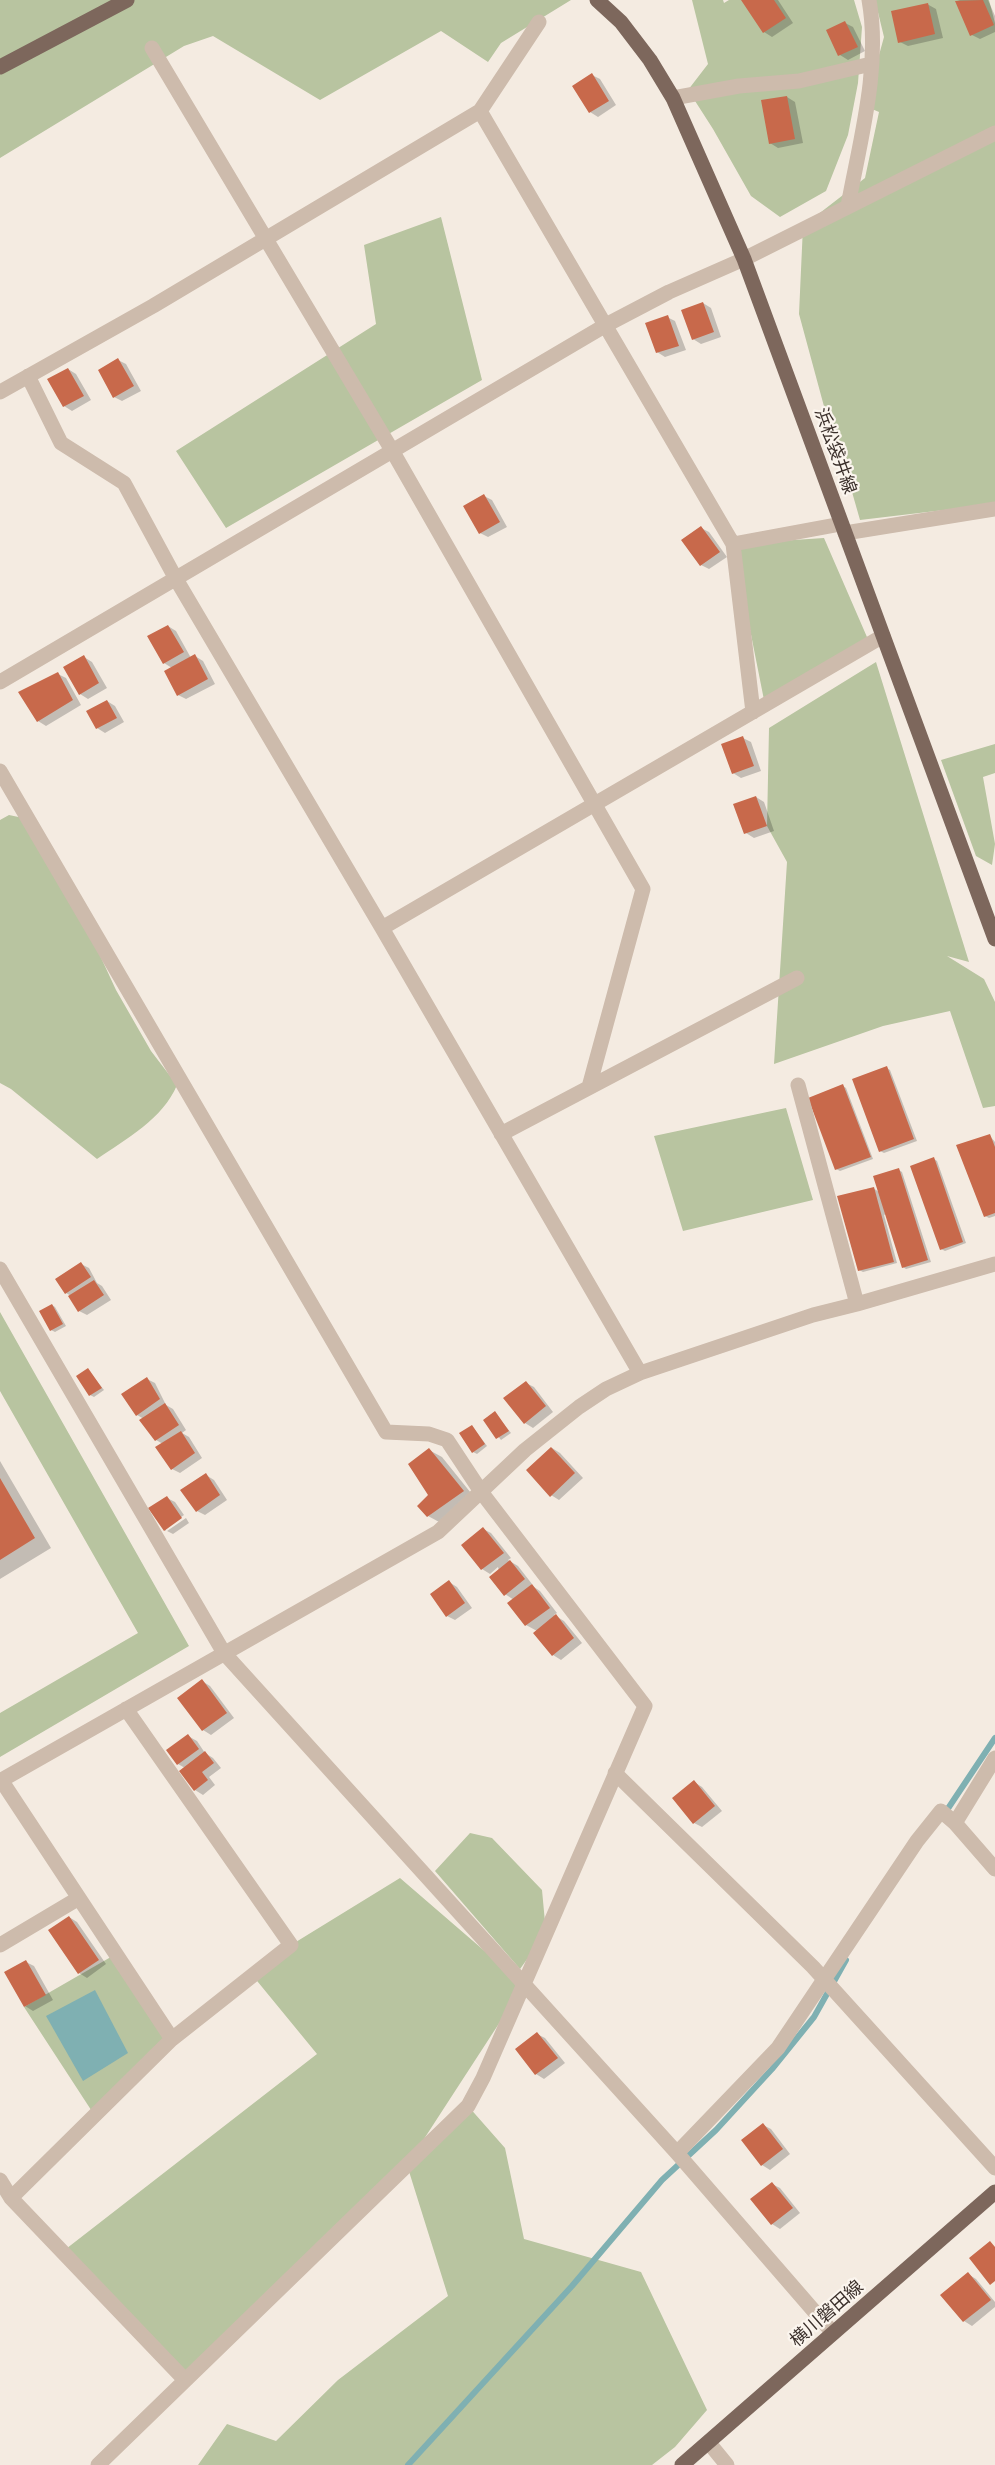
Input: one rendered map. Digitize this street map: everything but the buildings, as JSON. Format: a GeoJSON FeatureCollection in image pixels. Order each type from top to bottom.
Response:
{"type":"FeatureCollection","features":[{"type":"Feature","properties":{"kind":"main road"},"geometry":{"type":"LineString","coordinates":[[0,67],[127,0]]}},
{"type":"Feature","properties":{"kind":"main road","name":"浜松袋井線"},"geometry":{"type":"LineString","coordinates":[[597,0],[621,22],[650,60],[674,98],[744,259],[995,939]]}},
{"type":"Feature","properties":{"kind":"main road","name":"横川磐田線"},"geometry":{"type":"LineString","coordinates":[[682,2465],[995,2192]]}},
{"type":"Feature","properties":{"kind":"street"},"geometry":{"type":"LineString","coordinates":[[848,206],[871,64],[873,36],[869,0]]}},
{"type":"Feature","properties":{"kind":"street"},"geometry":{"type":"LineString","coordinates":[[0,392],[143,312],[480,111],[539,22]]}},
{"type":"Feature","properties":{"kind":"street"},"geometry":{"type":"LineString","coordinates":[[152,48],[393,452],[643,889],[589,1088]]}},
{"type":"Feature","properties":{"kind":"street"},"geometry":{"type":"LineString","coordinates":[[674,98],[739,86],[799,81],[871,64]]}},
{"type":"Feature","properties":{"kind":"street"},"geometry":{"type":"LineString","coordinates":[[480,111],[733,544],[753,712]]}},
{"type":"Feature","properties":{"kind":"street"},"geometry":{"type":"LineString","coordinates":[[0,682],[606,325],[669,292],[744,259],[995,133]]}},
{"type":"Feature","properties":{"kind":"street"},"geometry":{"type":"LineString","coordinates":[[28,376],[61,443],[124,483],[176,579],[640,1373]]}},
{"type":"Feature","properties":{"kind":"street"},"geometry":{"type":"LineString","coordinates":[[733,544],[995,509]]}},
{"type":"Feature","properties":{"kind":"street"},"geometry":{"type":"LineString","coordinates":[[382,928],[883,636]]}},
{"type":"Feature","properties":{"kind":"street"},"geometry":{"type":"LineString","coordinates":[[0,771],[386,1431],[429,1434],[447,1440],[482,1493],[645,1706],[483,2079],[468,2106],[98,2465]]}},
{"type":"Feature","properties":{"kind":"street"},"geometry":{"type":"LineString","coordinates":[[501,1134],[797,978]]}},
{"type":"Feature","properties":{"kind":"street"},"geometry":{"type":"LineString","coordinates":[[798,1085],[857,1304]]}},
{"type":"Feature","properties":{"kind":"street"},"geometry":{"type":"LineString","coordinates":[[172,2039],[0,1781],[438,1532],[525,1450],[579,1407],[606,1389],[640,1373],[813,1315],[995,1264]]}},
{"type":"Feature","properties":{"kind":"street"},"geometry":{"type":"LineString","coordinates":[[0,1269],[224,1653],[677,2153],[833,2333]]}},
{"type":"Feature","properties":{"kind":"street"},"geometry":{"type":"LineString","coordinates":[[11,2198],[172,2039],[291,1946],[126,1709]]}},
{"type":"Feature","properties":{"kind":"street"},"geometry":{"type":"LineString","coordinates":[[954,1822],[995,1758]]}},
{"type":"Feature","properties":{"kind":"street"},"geometry":{"type":"LineString","coordinates":[[615,1773],[825,1980],[995,2168]]}},
{"type":"Feature","properties":{"kind":"street"},"geometry":{"type":"LineString","coordinates":[[677,2153],[778,2048],[917,1841],[941,1811],[954,1822],[995,1869]]}},
{"type":"Feature","properties":{"kind":"street"},"geometry":{"type":"LineString","coordinates":[[0,1945],[79,1898]]}},
{"type":"Feature","properties":{"kind":"street"},"geometry":{"type":"LineString","coordinates":[[0,2180],[11,2198],[185,2380]]}},
{"type":"Feature","properties":{"kind":"street"},"geometry":{"type":"LineString","coordinates":[[709,2443],[727,2465]]}},
{"type":"Feature","properties":{"kind":"green space"},"geometry":{"type":"Polygon","coordinates":[[[0,0],[571,0],[501,43],[488,62],[441,31],[320,100],[213,36],[184,46],[0,158],[0,0]]]}},
{"type":"Feature","properties":{"kind":"green space"},"geometry":{"type":"Polygon","coordinates":[[[692,0],[723,0],[724,3],[729,0],[854,0],[862,27],[858,83],[848,135],[826,191],[780,217],[751,196],[688,90],[708,64],[692,0]]]}},
{"type":"Feature","properties":{"kind":"green space"},"geometry":{"type":"Polygon","coordinates":[[[875,0],[989,0],[995,23],[995,504],[860,520],[850,485],[835,447],[799,314],[803,226],[865,178],[879,112],[865,106],[884,37],[875,0]]]}},
{"type":"Feature","properties":{"kind":"green space"},"geometry":{"type":"Polygon","coordinates":[[[441,217],[482,380],[226,528],[176,451],[376,324],[364,245],[441,217]]]}},
{"type":"Feature","properties":{"kind":"green space"},"geometry":{"type":"Polygon","coordinates":[[[824,538],[870,644],[765,705],[733,544],[824,538]]]}},
{"type":"Feature","properties":{"kind":"green space"},"geometry":{"type":"Polygon","coordinates":[[[876,662],[969,962],[947,956],[984,979],[995,1002],[995,1106],[983,1108],[950,1011],[883,1026],[774,1064],[787,862],[767,826],[769,728],[876,662]]]}},
{"type":"Feature","properties":{"kind":"green space"},"geometry":{"type":"Polygon","coordinates":[[[995,744],[995,773],[983,777],[995,844],[992,865],[976,856],[941,760],[995,744]]]}},
{"type":"Feature","properties":{"kind":"green space"},"geometry":{"type":"Polygon","coordinates":[[[9,815],[28,819],[85,923],[116,990],[151,1051],[177,1085],[163,1108],[153,1118],[97,1159],[11,1089],[0,1083],[0,820],[9,815]]]}},
{"type":"Feature","properties":{"kind":"green space"},"geometry":{"type":"Polygon","coordinates":[[[786,1108],[813,1200],[683,1231],[654,1136],[786,1108]]]}},
{"type":"Feature","properties":{"kind":"green space"},"geometry":{"type":"Polygon","coordinates":[[[0,1312],[189,1646],[0,1757],[0,1713],[138,1633],[0,1391],[0,1312]]]}},
{"type":"Feature","properties":{"kind":"green space"},"geometry":{"type":"Polygon","coordinates":[[[470,1833],[492,1838],[542,1890],[546,1933],[520,1969],[435,1871],[470,1833]]]}},
{"type":"Feature","properties":{"kind":"green space"},"geometry":{"type":"Polygon","coordinates":[[[400,1878],[524,1985],[409,2162],[468,2106],[505,2148],[524,2239],[641,2272],[707,2410],[675,2447],[652,2465],[198,2465],[227,2424],[276,2441],[338,2380],[448,2296],[407,2165],[185,2380],[62,2252],[317,2054],[253,1976],[291,1945],[400,1878]]]}},
{"type":"Feature","properties":{"kind":"green space"},"geometry":{"type":"Polygon","coordinates":[[[116,1954],[172,2039],[95,2116],[24,2007],[116,1954]]]}},
{"type":"Feature","properties":{"kind":"water"},"geometry":{"type":"Polygon","coordinates":[[[95,1990],[128,2053],[83,2081],[46,2016],[95,1990]]]}},
{"type":"Feature","properties":{"kind":"waterway"},"geometry":{"type":"LineString","coordinates":[[945,1813],[995,1738]]}},
{"type":"Feature","properties":{"kind":"waterway"},"geometry":{"type":"LineString","coordinates":[[408,2465],[572,2286],[662,2180],[716,2130],[772,2069],[814,2017],[846,1960]]}}]}
